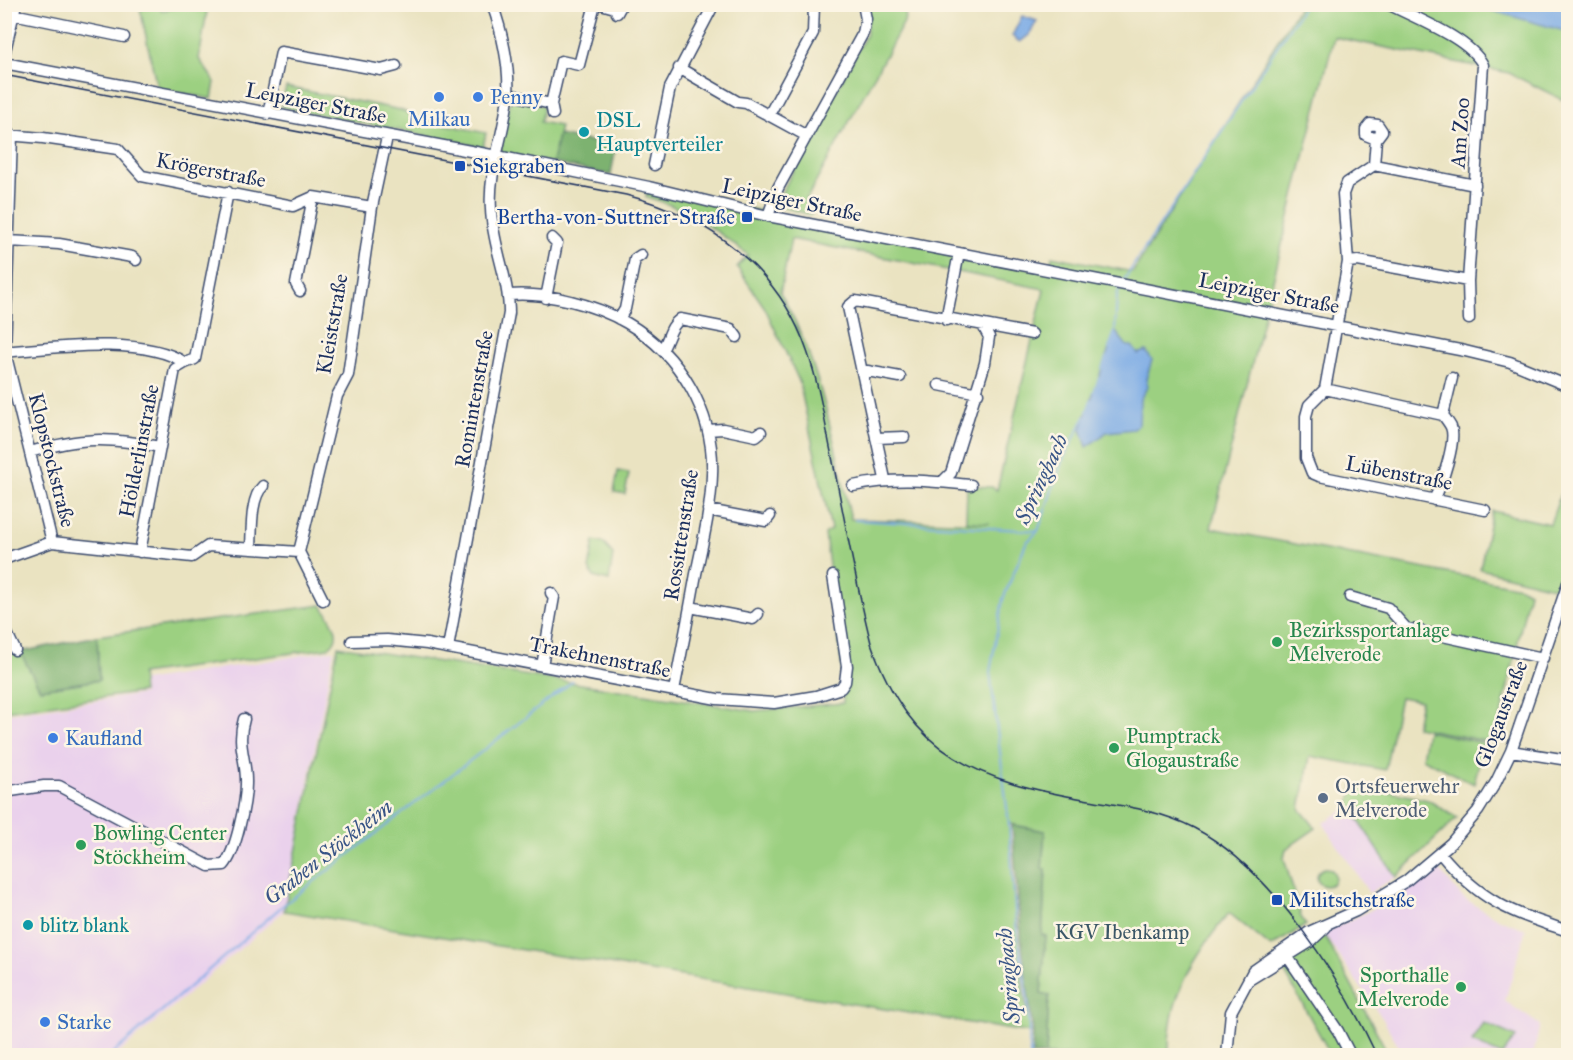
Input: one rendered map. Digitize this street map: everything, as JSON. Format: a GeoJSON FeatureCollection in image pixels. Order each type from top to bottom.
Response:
{"type":"FeatureCollection","features":[{"type":"Feature","properties":{"kind":"street"},"geometry":{"type":"LineString","coordinates":[[492,4],[502,45],[508,94],[495,156]]}},
{"type":"Feature","properties":{"kind":"street"},"geometry":{"type":"LineString","coordinates":[[508,94],[552,109],[561,61],[579,65],[595,4]]}},
{"type":"Feature","properties":{"kind":"street"},"geometry":{"type":"LineString","coordinates":[[601,4],[620,9]]}},
{"type":"Feature","properties":{"kind":"street"},"geometry":{"type":"LineString","coordinates":[[654,165],[670,88],[714,4]]}},
{"type":"Feature","properties":{"kind":"street"},"geometry":{"type":"LineString","coordinates":[[769,115],[813,33],[814,4]]}},
{"type":"Feature","properties":{"kind":"street"},"geometry":{"type":"LineString","coordinates":[[768,216],[778,188],[863,33],[866,19],[863,4]]}},
{"type":"Feature","properties":{"kind":"street","name":"Am Zoo"},"geometry":{"type":"LineString","coordinates":[[1388,4],[1454,38],[1474,51],[1483,65],[1468,281],[1470,319]]}},
{"type":"Feature","properties":{"kind":"street"},"geometry":{"type":"LineString","coordinates":[[4,55],[15,9],[124,37]]}},
{"type":"Feature","properties":{"kind":"street"},"geometry":{"type":"LineString","coordinates":[[268,114],[281,52],[381,70],[396,66]]}},
{"type":"Feature","properties":{"kind":"street","name":"Leipziger Straße"},"geometry":{"type":"LineString","coordinates":[[4,63],[495,156],[649,187],[768,216],[1488,356],[1567,381]]}},
{"type":"Feature","properties":{"kind":"street"},"geometry":{"type":"LineString","coordinates":[[679,68],[738,102],[746,102],[807,136]]}},
{"type":"Feature","properties":{"kind":"street","name":"Krögerstraße"},"geometry":{"type":"LineString","coordinates":[[8,135],[118,149],[142,176],[293,206],[313,197],[372,207]]}},
{"type":"Feature","properties":{"kind":"street","name":"Klopstockstraße"},"geometry":{"type":"LineString","coordinates":[[8,135],[7,224],[9,241],[5,352],[52,542]]}},
{"type":"Feature","properties":{"kind":"street","name":"Kleiststraße"},"geometry":{"type":"LineString","coordinates":[[299,552],[336,396],[348,375],[372,207],[387,136]]}},
{"type":"Feature","properties":{"kind":"street"},"geometry":{"type":"LineString","coordinates":[[1374,165],[1376,139]]}},
{"type":"Feature","properties":{"kind":"street","name":"Romintenstraße"},"geometry":{"type":"LineString","coordinates":[[448,648],[507,334],[509,296],[492,225],[491,180],[495,156]]}},
{"type":"Feature","properties":{"kind":"street"},"geometry":{"type":"LineString","coordinates":[[1434,500],[1441,487],[1452,439],[1452,428],[1443,415],[1325,389],[1348,262],[1343,194],[1347,183],[1374,165],[1476,185]]}},
{"type":"Feature","properties":{"kind":"street","name":"Hölderlinstraße"},"geometry":{"type":"LineString","coordinates":[[140,552],[175,369],[190,361],[228,192]]}},
{"type":"Feature","properties":{"kind":"street"},"geometry":{"type":"LineString","coordinates":[[300,291],[296,284],[313,197]]}},
{"type":"Feature","properties":{"kind":"street"},"geometry":{"type":"LineString","coordinates":[[546,298],[557,243],[552,238]]}},
{"type":"Feature","properties":{"kind":"street"},"geometry":{"type":"LineString","coordinates":[[9,241],[59,244],[132,257],[136,260]]}},
{"type":"Feature","properties":{"kind":"street"},"geometry":{"type":"LineString","coordinates":[[946,320],[959,253]]}},
{"type":"Feature","properties":{"kind":"street"},"geometry":{"type":"LineString","coordinates":[[619,319],[625,309],[635,258],[641,255]]}},
{"type":"Feature","properties":{"kind":"street"},"geometry":{"type":"LineString","coordinates":[[1348,262],[1358,261],[1468,281]]}},
{"type":"Feature","properties":{"kind":"street","name":"Rossittenstraße"},"geometry":{"type":"LineString","coordinates":[[509,296],[528,294],[593,308],[619,319],[639,331],[662,350],[675,363],[691,388],[708,430],[713,473],[674,690]]}},
{"type":"Feature","properties":{"kind":"street"},"geometry":{"type":"LineString","coordinates":[[885,479],[848,308],[855,302],[1032,334]]}},
{"type":"Feature","properties":{"kind":"street"},"geometry":{"type":"LineString","coordinates":[[662,350],[669,339],[673,324],[680,319],[731,329],[737,337]]}},
{"type":"Feature","properties":{"kind":"street"},"geometry":{"type":"LineString","coordinates":[[943,481],[951,473],[978,393],[989,337],[983,326]]}},
{"type":"Feature","properties":{"kind":"street"},"geometry":{"type":"LineString","coordinates":[[5,352],[108,346],[167,354],[190,361]]}},
{"type":"Feature","properties":{"kind":"street"},"geometry":{"type":"LineString","coordinates":[[862,370],[900,377]]}},
{"type":"Feature","properties":{"kind":"street"},"geometry":{"type":"LineString","coordinates":[[1443,415],[1452,378]]}},
{"type":"Feature","properties":{"kind":"street"},"geometry":{"type":"LineString","coordinates":[[939,385],[978,393]]}},
{"type":"Feature","properties":{"kind":"street","name":"Lübenstraße"},"geometry":{"type":"LineString","coordinates":[[1325,389],[1309,405],[1305,416],[1306,458],[1309,468],[1318,476],[1485,510]]}},
{"type":"Feature","properties":{"kind":"street"},"geometry":{"type":"LineString","coordinates":[[708,430],[723,429],[756,436],[761,432]]}},
{"type":"Feature","properties":{"kind":"street"},"geometry":{"type":"LineString","coordinates":[[876,438],[904,437]]}},
{"type":"Feature","properties":{"kind":"street"},"geometry":{"type":"LineString","coordinates":[[30,452],[89,439],[115,440],[160,447]]}},
{"type":"Feature","properties":{"kind":"street"},"geometry":{"type":"LineString","coordinates":[[853,486],[885,479],[943,481],[971,485]]}},
{"type":"Feature","properties":{"kind":"street"},"geometry":{"type":"LineString","coordinates":[[251,548],[255,502],[258,491],[263,486]]}},
{"type":"Feature","properties":{"kind":"street"},"geometry":{"type":"LineString","coordinates":[[708,510],[766,521],[770,516]]}},
{"type":"Feature","properties":{"kind":"street"},"geometry":{"type":"LineString","coordinates":[[4,559],[52,542],[192,557],[208,546],[299,552],[323,600]]}},
{"type":"Feature","properties":{"kind":"street","name":"Trakehnenstraße"},"geometry":{"type":"LineString","coordinates":[[352,641],[387,640],[448,648],[717,699],[774,704],[841,688],[847,675],[833,576]]}},
{"type":"Feature","properties":{"kind":"street","name":"Glogaustraße"},"geometry":{"type":"LineString","coordinates":[[1285,953],[1310,942],[1328,925],[1398,886],[1440,854],[1478,811],[1497,782],[1511,751],[1569,583]]}},
{"type":"Feature","properties":{"kind":"street"},"geometry":{"type":"LineString","coordinates":[[542,666],[554,597],[551,593]]}},
{"type":"Feature","properties":{"kind":"street"},"geometry":{"type":"LineString","coordinates":[[1350,597],[1388,608],[1406,628],[1543,658]]}},
{"type":"Feature","properties":{"kind":"street"},"geometry":{"type":"LineString","coordinates":[[690,607],[753,619],[758,614]]}},
{"type":"Feature","properties":{"kind":"street"},"geometry":{"type":"LineString","coordinates":[[1557,618],[1569,620]]}},
{"type":"Feature","properties":{"kind":"street"},"geometry":{"type":"LineString","coordinates":[[4,627],[15,650]]}},
{"type":"Feature","properties":{"kind":"street"},"geometry":{"type":"LineString","coordinates":[[4,792],[51,786],[68,789],[209,866],[224,865],[233,851],[246,784],[239,735],[244,719]]}},
{"type":"Feature","properties":{"kind":"street"},"geometry":{"type":"LineString","coordinates":[[1511,751],[1569,760]]}},
{"type":"Feature","properties":{"kind":"street"},"geometry":{"type":"LineString","coordinates":[[1440,854],[1469,884],[1499,906],[1569,931]]}},
{"type":"Feature","properties":{"kind":"street"},"geometry":{"type":"LineString","coordinates":[[1227,1056],[1229,1018],[1237,998],[1249,980],[1285,953],[1333,1022],[1351,1056]]}},
{"type":"Feature","properties":{"kind":"shaded area"},"geometry":{"type":"Polygon","coordinates":[[[334,650],[284,911],[117,1055],[5,1055],[4,714],[144,694],[143,681],[334,650]]]}},
{"type":"Feature","properties":{"kind":"shaded area"},"geometry":{"type":"Polygon","coordinates":[[[1349,806],[1396,877],[1369,893],[1323,823],[1349,806]]]}},
{"type":"Feature","properties":{"kind":"shaded area"},"geometry":{"type":"Polygon","coordinates":[[[1437,867],[1462,897],[1496,918],[1526,929],[1505,1001],[1540,1025],[1534,1051],[1530,1056],[1403,1055],[1383,1019],[1323,933],[1371,910],[1437,867]]]}},
{"type":"Feature","properties":{"kind":"green space"},"geometry":{"type":"Polygon","coordinates":[[[159,5],[161,11],[187,5],[208,5],[199,59],[215,82],[212,99],[157,88],[140,8],[159,5]]]}},
{"type":"Feature","properties":{"kind":"green space"},"geometry":{"type":"Polygon","coordinates":[[[866,5],[907,5],[904,22],[805,202],[815,207],[811,215],[775,205],[867,33],[866,5]]]}},
{"type":"Feature","properties":{"kind":"green space","name":"KGV Ibenkamp"},"geometry":{"type":"Polygon","coordinates":[[[1300,5],[1568,5],[1568,83],[1563,100],[1509,73],[1334,37],[1211,528],[1520,587],[1529,592],[1495,743],[1416,727],[1421,701],[1400,697],[1385,770],[1310,756],[1300,809],[1316,828],[1286,849],[1284,858],[1301,917],[1306,925],[1271,947],[1229,913],[1194,961],[1185,978],[1173,1015],[1169,1055],[1046,1055],[1049,995],[1041,994],[1046,936],[1042,935],[1046,869],[1042,868],[1045,831],[1009,824],[1023,988],[1031,1033],[284,911],[338,646],[754,711],[843,703],[843,676],[825,534],[831,529],[799,381],[765,308],[737,267],[748,255],[712,228],[687,213],[646,197],[648,187],[1048,272],[1052,256],[1133,272],[1300,5]],[[791,239],[780,293],[806,346],[816,374],[851,519],[990,523],[966,522],[967,486],[992,487],[997,490],[1044,289],[791,239]]]}},
{"type":"Feature","properties":{"kind":"green space"},"geometry":{"type":"Polygon","coordinates":[[[286,87],[401,110],[419,119],[486,133],[483,147],[281,107],[286,87]]]}},
{"type":"Feature","properties":{"kind":"green space"},"geometry":{"type":"Polygon","coordinates":[[[510,99],[544,106],[540,122],[560,126],[552,163],[500,154],[510,99]]]}},
{"type":"Feature","properties":{"kind":"green space"},"geometry":{"type":"Polygon","coordinates":[[[558,135],[616,146],[611,175],[552,163],[558,135]]]}},
{"type":"Feature","properties":{"kind":"green space"},"geometry":{"type":"Polygon","coordinates":[[[618,471],[629,473],[625,494],[614,492],[618,471]]]}},
{"type":"Feature","properties":{"kind":"green space"},"geometry":{"type":"Polygon","coordinates":[[[1568,473],[1568,550],[1556,588],[1480,569],[1492,511],[1550,524],[1568,473]]]}},
{"type":"Feature","properties":{"kind":"green space"},"geometry":{"type":"Polygon","coordinates":[[[594,541],[603,543],[613,554],[609,581],[594,577],[589,569],[594,541]]]}},
{"type":"Feature","properties":{"kind":"green space"},"geometry":{"type":"Polygon","coordinates":[[[322,605],[336,633],[336,638],[328,648],[141,674],[143,692],[5,711],[4,656],[20,652],[40,689],[99,680],[97,636],[322,605]]]}},
{"type":"Feature","properties":{"kind":"green space"},"geometry":{"type":"Polygon","coordinates":[[[97,636],[99,680],[40,689],[20,652],[97,636]]]}},
{"type":"Feature","properties":{"kind":"green space"},"geometry":{"type":"Polygon","coordinates":[[[1427,731],[1484,743],[1474,784],[1422,758],[1427,731]]]}},
{"type":"Feature","properties":{"kind":"green space"},"geometry":{"type":"Polygon","coordinates":[[[1354,784],[1428,800],[1457,818],[1396,877],[1349,806],[1354,784]]]}},
{"type":"Feature","properties":{"kind":"green space"},"geometry":{"type":"Polygon","coordinates":[[[1012,825],[1045,831],[1042,868],[1046,869],[1042,935],[1046,936],[1041,993],[1049,995],[1046,1055],[1032,1055],[1033,1032],[1022,946],[1012,825]]]}},
{"type":"Feature","properties":{"kind":"green space"},"geometry":{"type":"Polygon","coordinates":[[[1326,868],[1332,871],[1335,877],[1332,883],[1326,886],[1320,883],[1317,877],[1320,871],[1326,868]]]}},
{"type":"Feature","properties":{"kind":"green space"},"geometry":{"type":"Polygon","coordinates":[[[1323,933],[1389,1055],[1331,1055],[1283,969],[1282,962],[1323,933]]]}},
{"type":"Feature","properties":{"kind":"green space"},"geometry":{"type":"Polygon","coordinates":[[[1484,1023],[1516,1037],[1502,1055],[1472,1042],[1484,1023]]]}},
{"type":"Feature","properties":{"kind":"water"},"geometry":{"type":"Polygon","coordinates":[[[1472,5],[1568,5],[1568,32],[1472,5]]]}},
{"type":"Feature","properties":{"kind":"water"},"geometry":{"type":"Polygon","coordinates":[[[1022,16],[1037,21],[1029,35],[1020,42],[1012,36],[1022,16]]]}},
{"type":"Feature","properties":{"kind":"water"},"geometry":{"type":"Polygon","coordinates":[[[1115,331],[1127,346],[1132,346],[1138,354],[1146,351],[1152,360],[1146,379],[1148,386],[1140,399],[1139,424],[1134,429],[1107,432],[1087,447],[1081,429],[1115,331]]]}},
{"type":"Feature","properties":{"kind":"waterway","name":"Springbach"},"geometry":{"type":"LineString","coordinates":[[1124,280],[1305,4]]}},
{"type":"Feature","properties":{"kind":"waterway","name":"Springbach"},"geometry":{"type":"LineString","coordinates":[[1109,349],[1115,331],[1117,295],[1120,288]]}},
{"type":"Feature","properties":{"kind":"waterway","name":"Springbach"},"geometry":{"type":"LineString","coordinates":[[1102,369],[1106,358]]}},
{"type":"Feature","properties":{"kind":"waterway","name":"Springbach"},"geometry":{"type":"LineString","coordinates":[[1094,392],[1099,378]]}},
{"type":"Feature","properties":{"kind":"waterway","name":"Springbach"},"geometry":{"type":"LineString","coordinates":[[1087,412],[1091,400]]}},
{"type":"Feature","properties":{"kind":"waterway","name":"Springbach"},"geometry":{"type":"LineString","coordinates":[[1030,1056],[1028,1002],[1016,924],[1009,824],[990,672],[1003,599],[1026,543],[1038,531],[1062,461],[1085,417]]}},
{"type":"Feature","properties":{"kind":"waterway","name":"Graben Stöckheim"},"geometry":{"type":"LineString","coordinates":[[855,520],[1038,531]]}},
{"type":"Feature","properties":{"kind":"waterway","name":"Graben Stöckheim"},"geometry":{"type":"LineString","coordinates":[[110,1056],[281,907],[573,681]]}},
{"type":"Feature","properties":{"kind":"tram line"},"geometry":{"type":"LineString","coordinates":[[4,75],[626,195],[656,204],[712,232],[737,250],[759,271],[795,322],[807,351],[821,401],[871,643],[887,682],[906,713],[929,738],[954,757],[982,772],[1050,792],[1156,813],[1182,822],[1222,846],[1250,870],[1301,928],[1344,994],[1377,1056]]}},
{"type":"Feature","properties":{"kind":"place","name":"Milkau"},"geometry":{"type":"Point","coordinates":[439,97]}},
{"type":"Feature","properties":{"kind":"place","name":"Penny"},"geometry":{"type":"Point","coordinates":[478,97]}},
{"type":"Feature","properties":{"kind":"place","name":"DSL Hauptverteiler"},"geometry":{"type":"Point","coordinates":[584,132]}},
{"type":"Feature","properties":{"kind":"place","name":"Siekgraben"},"geometry":{"type":"Point","coordinates":[460,166]}},
{"type":"Feature","properties":{"kind":"place","name":"Bertha-von-Suttner-Straße"},"geometry":{"type":"Point","coordinates":[747,217]}},
{"type":"Feature","properties":{"kind":"place","name":"Bezirkssportanlage Melverode"},"geometry":{"type":"Point","coordinates":[1277,642]}},
{"type":"Feature","properties":{"kind":"place","name":"Kaufland"},"geometry":{"type":"Point","coordinates":[53,738]}},
{"type":"Feature","properties":{"kind":"place","name":"Pumptrack Glogaustraße"},"geometry":{"type":"Point","coordinates":[1114,748]}},
{"type":"Feature","properties":{"kind":"place","name":"Ortsfeuerwehr Melverode"},"geometry":{"type":"Point","coordinates":[1323,798]}},
{"type":"Feature","properties":{"kind":"place","name":"Bowling Center Stöckheim"},"geometry":{"type":"Point","coordinates":[81,845]}},
{"type":"Feature","properties":{"kind":"place","name":"Militschstraße"},"geometry":{"type":"Point","coordinates":[1277,900]}},
{"type":"Feature","properties":{"kind":"place","name":"blitz blank"},"geometry":{"type":"Point","coordinates":[28,925]}},
{"type":"Feature","properties":{"kind":"place","name":"Sporthalle Melverode"},"geometry":{"type":"Point","coordinates":[1461,987]}},
{"type":"Feature","properties":{"kind":"place","name":"Starke"},"geometry":{"type":"Point","coordinates":[45,1022]}}]}
